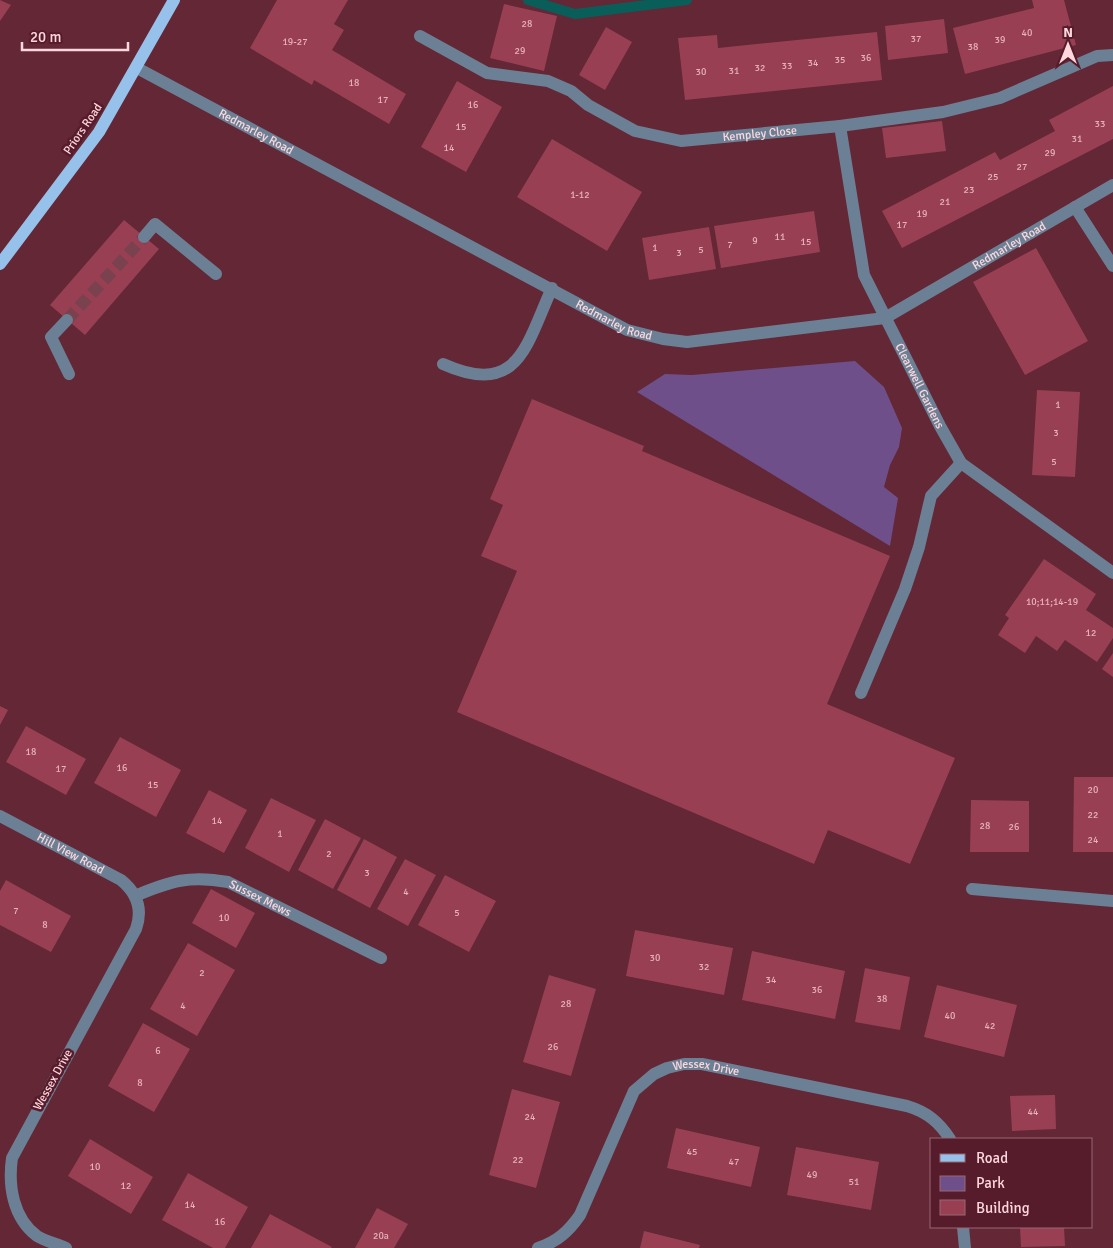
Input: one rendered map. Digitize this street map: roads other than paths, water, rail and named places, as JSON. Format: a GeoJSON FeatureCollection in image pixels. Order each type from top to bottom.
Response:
{"type":"FeatureCollection","features":[{"type":"Feature","properties":{"kind":"main road","name":"Priors Road"},"geometry":{"type":"LineString","coordinates":[[0,264],[100,132],[174,0]]}},
{"type":"Feature","properties":{"kind":"street","name":"Kempley Close"},"geometry":{"type":"LineString","coordinates":[[420,36],[487,73],[548,81],[571,91],[588,105],[636,131],[681,141],[840,126],[943,112],[1000,98],[1090,59],[1113,55]]}},
{"type":"Feature","properties":{"kind":"street","name":"Redmarley Road"},"geometry":{"type":"LineString","coordinates":[[137,68],[552,288],[627,330],[664,339],[687,342],[885,318],[1113,186]]}},
{"type":"Feature","properties":{"kind":"street","name":"Clearwell Gardens"},"geometry":{"type":"LineString","coordinates":[[840,126],[864,275],[940,426],[961,463],[1113,573]]}},
{"type":"Feature","properties":{"kind":"street"},"geometry":{"type":"LineString","coordinates":[[1075,207],[1113,266]]}},
{"type":"Feature","properties":{"kind":"street"},"geometry":{"type":"LineString","coordinates":[[144,237],[155,224],[216,274]]}},
{"type":"Feature","properties":{"kind":"street"},"geometry":{"type":"LineString","coordinates":[[443,364],[460,372],[479,376],[495,375],[508,369],[518,360],[525,348],[552,288]]}},
{"type":"Feature","properties":{"kind":"street"},"geometry":{"type":"LineString","coordinates":[[67,320],[51,337],[69,374]]}},
{"type":"Feature","properties":{"kind":"street"},"geometry":{"type":"LineString","coordinates":[[861,693],[919,547],[931,496],[961,463]]}},
{"type":"Feature","properties":{"kind":"street","name":"Hill View Road"},"geometry":{"type":"LineString","coordinates":[[0,816],[121,880],[130,887],[135,896]]}},
{"type":"Feature","properties":{"kind":"street","name":"Sussex Mews"},"geometry":{"type":"LineString","coordinates":[[135,896],[162,884],[184,879],[203,878],[228,882],[381,958]]}},
{"type":"Feature","properties":{"kind":"street"},"geometry":{"type":"LineString","coordinates":[[972,889],[1113,901]]}},
{"type":"Feature","properties":{"kind":"street","name":"Wessex Drive"},"geometry":{"type":"LineString","coordinates":[[66,1248],[37,1236],[24,1222],[15,1207],[11,1190],[12,1158],[136,929],[140,912],[135,896]]}},
{"type":"Feature","properties":{"kind":"street","name":"Wessex Drive"},"geometry":{"type":"LineString","coordinates":[[544,1247],[571,1228],[580,1215],[634,1091],[654,1074],[667,1068],[684,1064],[702,1064],[907,1106],[920,1110],[932,1118],[949,1138]]}},
{"type":"Feature","properties":{"kind":"street"},"geometry":{"type":"LineString","coordinates":[[963,1228],[964,1248]]}},
{"type":"Feature","properties":{"kind":"waterway"},"geometry":{"type":"LineString","coordinates":[[528,0],[575,14],[687,0]]}},
{"type":"Feature","properties":{"kind":"tunnel"},"geometry":{"type":"LineString","coordinates":[[67,320],[144,237]]}}]}
